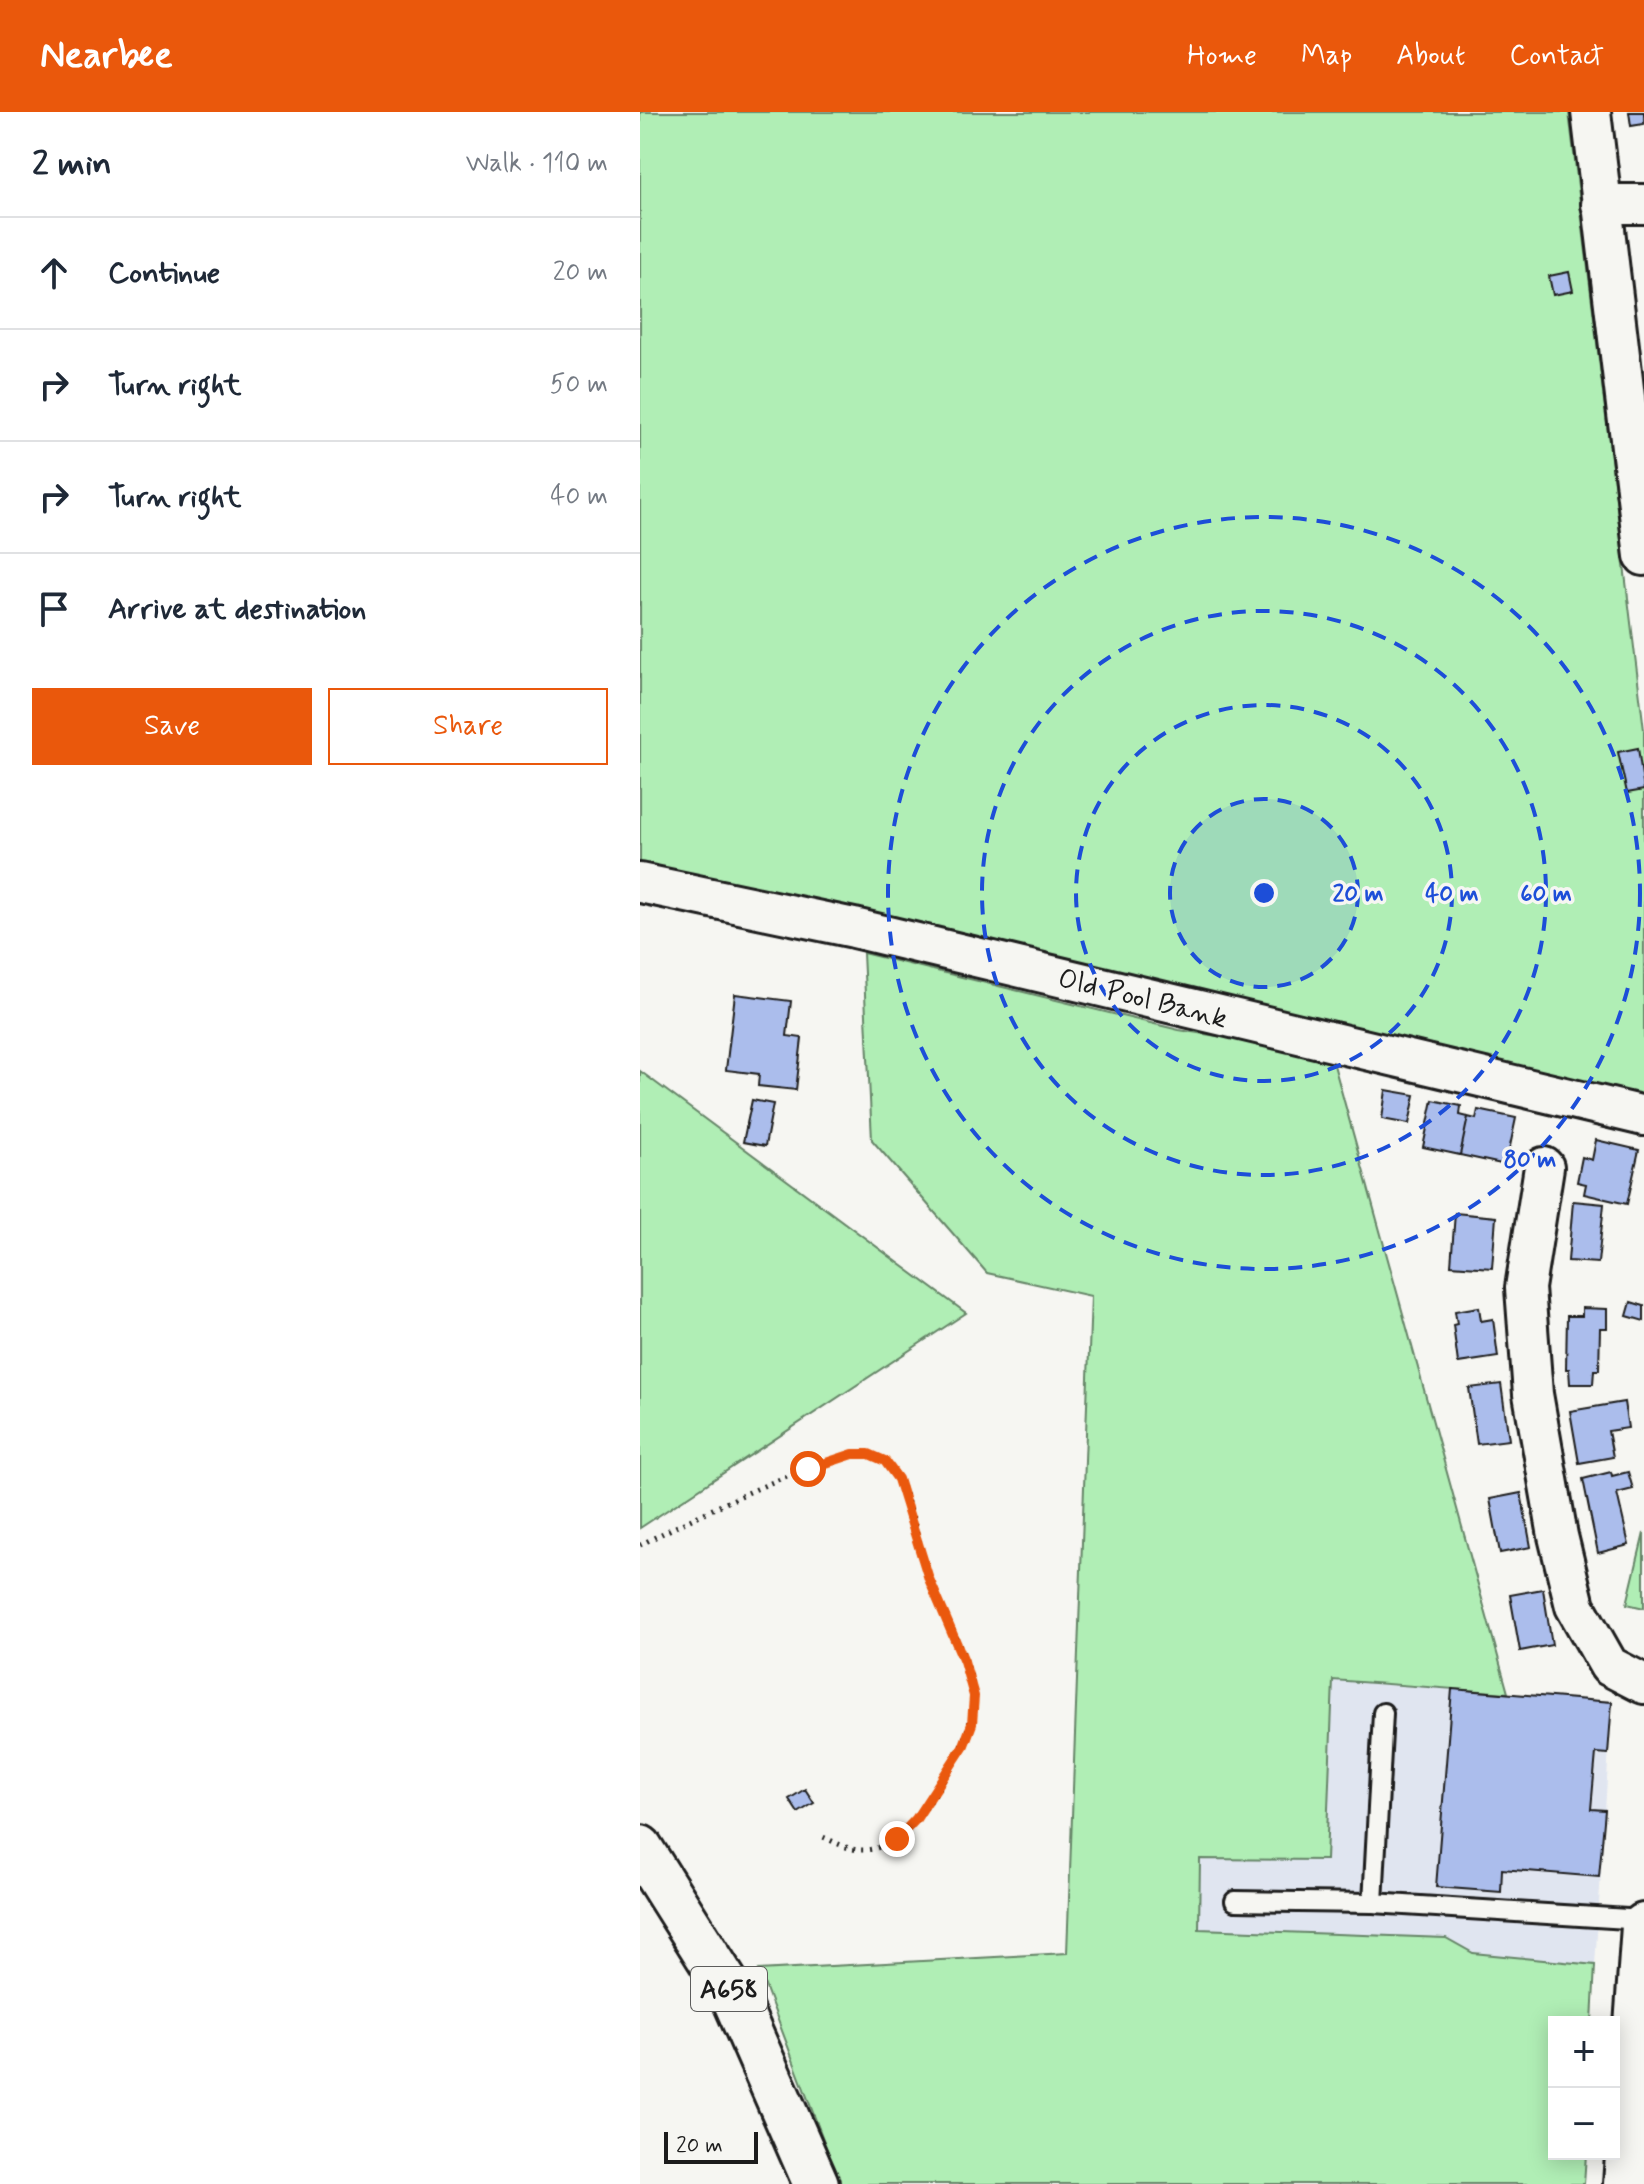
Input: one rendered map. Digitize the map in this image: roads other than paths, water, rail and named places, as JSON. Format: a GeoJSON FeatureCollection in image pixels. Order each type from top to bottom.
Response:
{"type":"FeatureCollection","features":[{"type":"Feature","properties":{"kind":"highway","name":"A658"},"geometry":{"type":"LineString","coordinates":[[640,1848],[734,1997],[774,2082],[816,2184]]}},
{"type":"Feature","properties":{"kind":"highway"},"geometry":{"type":"LineString","coordinates":[[1626,2184],[1644,1926]]}},
{"type":"Feature","properties":{"kind":"street"},"geometry":{"type":"LineString","coordinates":[[1591,112],[1644,556]]}},
{"type":"Feature","properties":{"kind":"street"},"geometry":{"type":"LineString","coordinates":[[1601,204],[1644,204]]}},
{"type":"Feature","properties":{"kind":"street","name":"Old Pool Bank"},"geometry":{"type":"LineString","coordinates":[[640,883],[854,928],[1644,1116]]}},
{"type":"Feature","properties":{"kind":"street"},"geometry":{"type":"LineString","coordinates":[[1544,1167],[1525,1288],[1533,1394],[1558,1536],[1575,1606],[1609,1666],[1644,1684]]}},
{"type":"Feature","properties":{"kind":"lane"},"geometry":{"type":"LineString","coordinates":[[1373,1903],[1383,1713]]}},
{"type":"Feature","properties":{"kind":"lane"},"geometry":{"type":"LineString","coordinates":[[1235,1901],[1373,1903],[1644,1920]]}}]}
